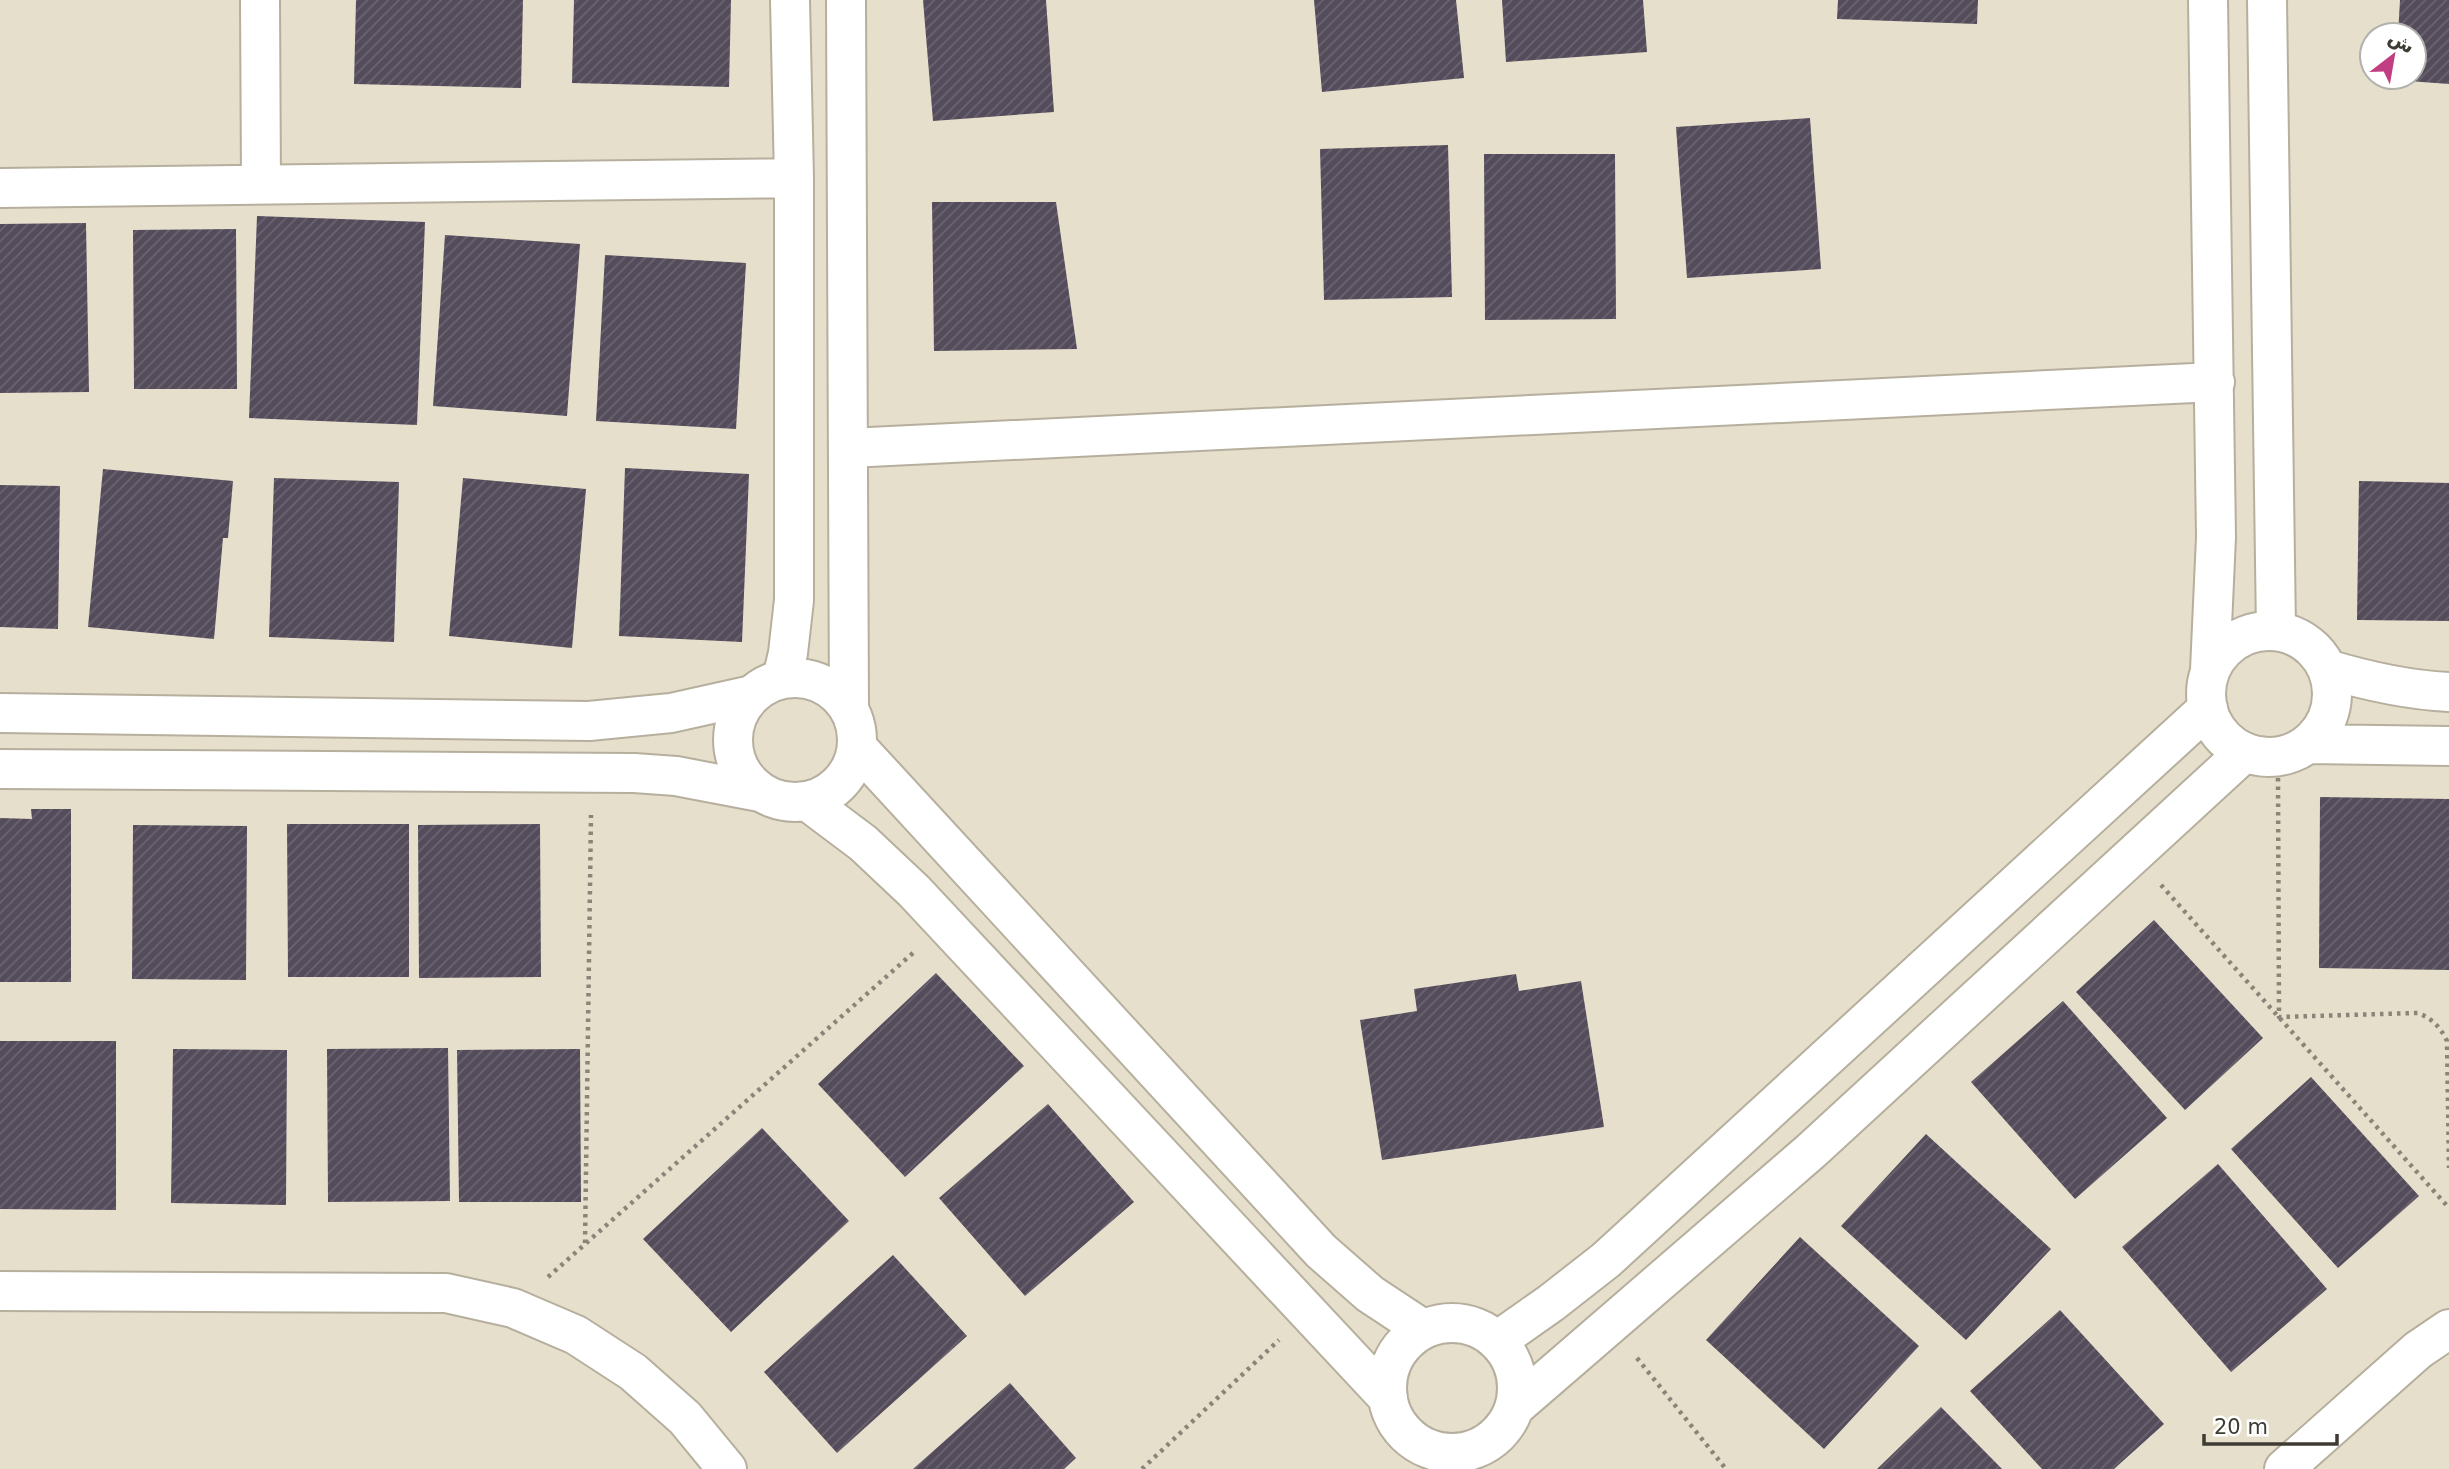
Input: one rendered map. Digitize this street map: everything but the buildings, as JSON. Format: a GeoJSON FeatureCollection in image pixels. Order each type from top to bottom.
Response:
{"type":"FeatureCollection","features":[{"type":"Feature","properties":{"kind":"street"},"geometry":{"type":"LineString","coordinates":[[260,0],[261,184]]}},
{"type":"Feature","properties":{"kind":"street"},"geometry":{"type":"LineString","coordinates":[[760,792],[747,779],[737,763],[733,745],[734,727],[741,709],[767,687],[788,653],[794,600],[794,178],[790,0]]}},
{"type":"Feature","properties":{"kind":"street"},"geometry":{"type":"LineString","coordinates":[[846,0],[849,709]]}},
{"type":"Feature","properties":{"kind":"street"},"geometry":{"type":"LineString","coordinates":[[2208,0],[2216,537],[2210,670],[2206,686],[2210,719],[2218,733],[2230,744],[2277,751],[2449,746]]}},
{"type":"Feature","properties":{"kind":"street"},"geometry":{"type":"LineString","coordinates":[[2267,0],[2276,631]]}},
{"type":"Feature","properties":{"kind":"street"},"geometry":{"type":"LineString","coordinates":[[0,188],[794,178]]}},
{"type":"Feature","properties":{"kind":"street"},"geometry":{"type":"LineString","coordinates":[[849,448],[2215,382]]}},
{"type":"Feature","properties":{"kind":"street"},"geometry":{"type":"LineString","coordinates":[[1516,1406],[1811,1151],[2134,855],[2277,751],[2319,733],[2328,718],[2332,702],[2327,669],[2306,643],[2292,636],[2276,631],[2259,631],[2244,636],[2229,644],[2210,670]]}},
{"type":"Feature","properties":{"kind":"street"},"geometry":{"type":"LineString","coordinates":[[2327,669],[2378,683],[2449,692]]}},
{"type":"Feature","properties":{"kind":"street"},"geometry":{"type":"LineString","coordinates":[[0,713],[589,721],[671,713],[801,678],[820,682],[837,693],[849,709],[857,727],[858,748],[852,767],[841,783],[825,795],[807,801],[791,802],[760,792],[677,776],[592,772],[0,769]]}},
{"type":"Feature","properties":{"kind":"street"},"geometry":{"type":"LineString","coordinates":[[1497,1341],[1606,1260],[2208,708]]}},
{"type":"Feature","properties":{"kind":"street"},"geometry":{"type":"LineString","coordinates":[[858,748],[1321,1251],[1370,1294],[1423,1329]]}},
{"type":"Feature","properties":{"kind":"street"},"geometry":{"type":"LineString","coordinates":[[807,801],[881,859],[946,924],[1388,1398]]}},
{"type":"Feature","properties":{"kind":"street"},"geometry":{"type":"LineString","coordinates":[[1774,1105],[1811,1151]]}},
{"type":"Feature","properties":{"kind":"street"},"geometry":{"type":"LineString","coordinates":[[0,1291],[446,1293],[513,1308],[576,1335],[634,1372],[685,1418],[727,1469]]}},
{"type":"Feature","properties":{"kind":"street"},"geometry":{"type":"LineString","coordinates":[[1442,1323],[1462,1323],[1481,1329],[1497,1341],[1508,1354],[1516,1371],[1518,1389],[1516,1406],[1484,1458],[1438,1452],[1418,1456],[1398,1424],[1388,1398],[1387,1377],[1394,1358],[1406,1341],[1423,1329],[1442,1323]]}},
{"type":"Feature","properties":{"kind":"street"},"geometry":{"type":"LineString","coordinates":[[2284,1469],[2418,1350],[2449,1329]]}},
{"type":"Feature","properties":{"kind":"path"},"geometry":{"type":"LineString","coordinates":[[2277,751],[2279,1017]]}},
{"type":"Feature","properties":{"kind":"path"},"geometry":{"type":"LineString","coordinates":[[585,1245],[592,772]]}},
{"type":"Feature","properties":{"kind":"path"},"geometry":{"type":"LineString","coordinates":[[2134,855],[2449,1208]]}},
{"type":"Feature","properties":{"kind":"path"},"geometry":{"type":"LineString","coordinates":[[513,1308],[946,924]]}},
{"type":"Feature","properties":{"kind":"path"},"geometry":{"type":"LineString","coordinates":[[2279,1017],[2418,1013],[2430,1018],[2447,1041],[2449,1168]]}},
{"type":"Feature","properties":{"kind":"path"},"geometry":{"type":"LineString","coordinates":[[1142,1469],[1308,1313]]}},
{"type":"Feature","properties":{"kind":"path"},"geometry":{"type":"LineString","coordinates":[[1610,1325],[1727,1469]]}}]}
